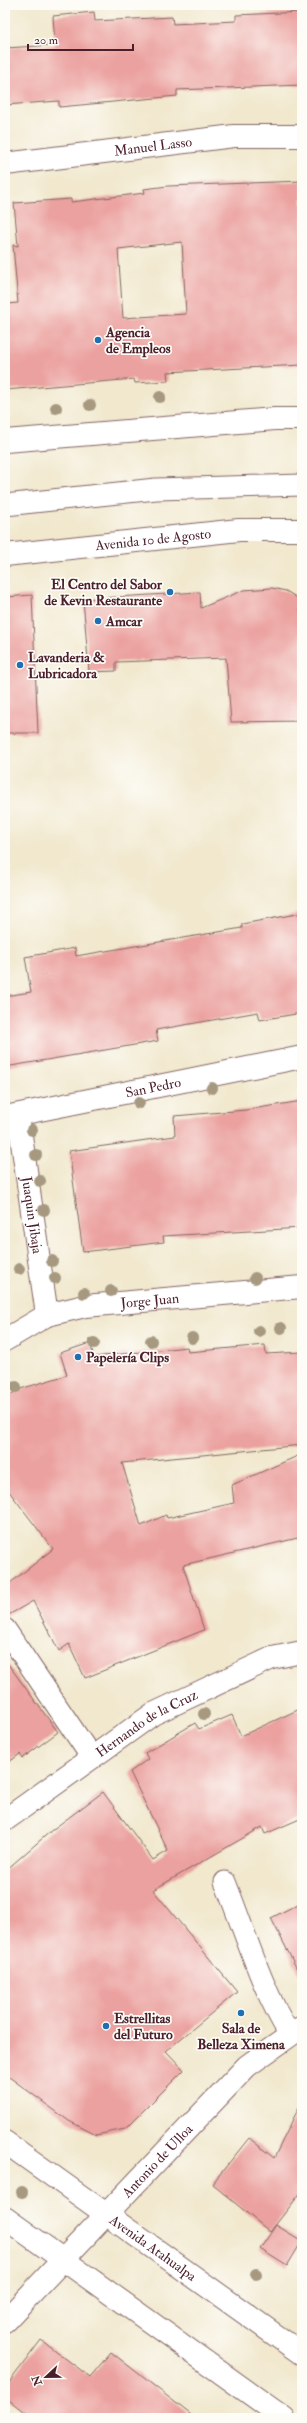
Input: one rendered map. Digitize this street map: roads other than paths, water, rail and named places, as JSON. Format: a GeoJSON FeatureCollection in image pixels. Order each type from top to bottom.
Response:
{"type":"FeatureCollection","features":[{"type":"Feature","properties":{"kind":"street","name":"Manuel Lasso"},"geometry":{"type":"LineString","coordinates":[[5,164],[234,136],[302,136]]}},
{"type":"Feature","properties":{"kind":"street"},"geometry":{"type":"LineString","coordinates":[[5,442],[275,418],[302,419]]}},
{"type":"Feature","properties":{"kind":"street","name":"Avenida 10 de Agosto"},"geometry":{"type":"LineString","coordinates":[[5,555],[239,530],[302,530]]}},
{"type":"Feature","properties":{"kind":"street","name":"San Pedro"},"geometry":{"type":"LineString","coordinates":[[12,1116],[302,1057]]}},
{"type":"Feature","properties":{"kind":"street","name":"Juaquin Jibaja"},"geometry":{"type":"LineString","coordinates":[[12,1116],[47,1315]]}},
{"type":"Feature","properties":{"kind":"street","name":"Jorge Juan"},"geometry":{"type":"LineString","coordinates":[[5,1340],[47,1315],[85,1306],[302,1287]]}},
{"type":"Feature","properties":{"kind":"street","name":"Hernando de la Cruz"},"geometry":{"type":"LineString","coordinates":[[5,1820],[153,1714],[272,1658],[302,1652]]}},
{"type":"Feature","properties":{"kind":"street","name":"Antonio de Ulloa"},"geometry":{"type":"LineString","coordinates":[[5,2321],[247,2066],[296,2031]]}},
{"type":"Feature","properties":{"kind":"street","name":"Avenida Atahualpa"},"geometry":{"type":"LineString","coordinates":[[5,2142],[302,2354]]}},
{"type":"Feature","properties":{"kind":"street"},"geometry":{"type":"LineString","coordinates":[[5,2218],[62,2261],[284,2418]]}},
{"type":"Feature","properties":{"kind":"lane"},"geometry":{"type":"LineString","coordinates":[[5,505],[156,489],[302,485]]}},
{"type":"Feature","properties":{"kind":"lane"},"geometry":{"type":"LineString","coordinates":[[5,1629],[92,1758]]}},
{"type":"Feature","properties":{"kind":"lane"},"geometry":{"type":"LineString","coordinates":[[226,1882],[264,1985],[276,2012],[296,2031]]}},
{"type":"Feature","properties":{"kind":"place","name":"Agencia de Empleos"},"geometry":{"type":"Point","coordinates":[98,340]}},
{"type":"Feature","properties":{"kind":"place","name":"El Centro del Sabor de Kevin Restaurante"},"geometry":{"type":"Point","coordinates":[170,592]}},
{"type":"Feature","properties":{"kind":"place","name":"Amcar"},"geometry":{"type":"Point","coordinates":[98,621]}},
{"type":"Feature","properties":{"kind":"place","name":"Lavanderia & Lubricadora"},"geometry":{"type":"Point","coordinates":[20,665]}},
{"type":"Feature","properties":{"kind":"place","name":"Papelería Clips"},"geometry":{"type":"Point","coordinates":[78,1357]}},
{"type":"Feature","properties":{"kind":"place","name":"Sala de Belleza Ximena"},"geometry":{"type":"Point","coordinates":[241,2013]}},
{"type":"Feature","properties":{"kind":"place","name":"Estrellitas del Futuro"},"geometry":{"type":"Point","coordinates":[106,2026]}}]}
